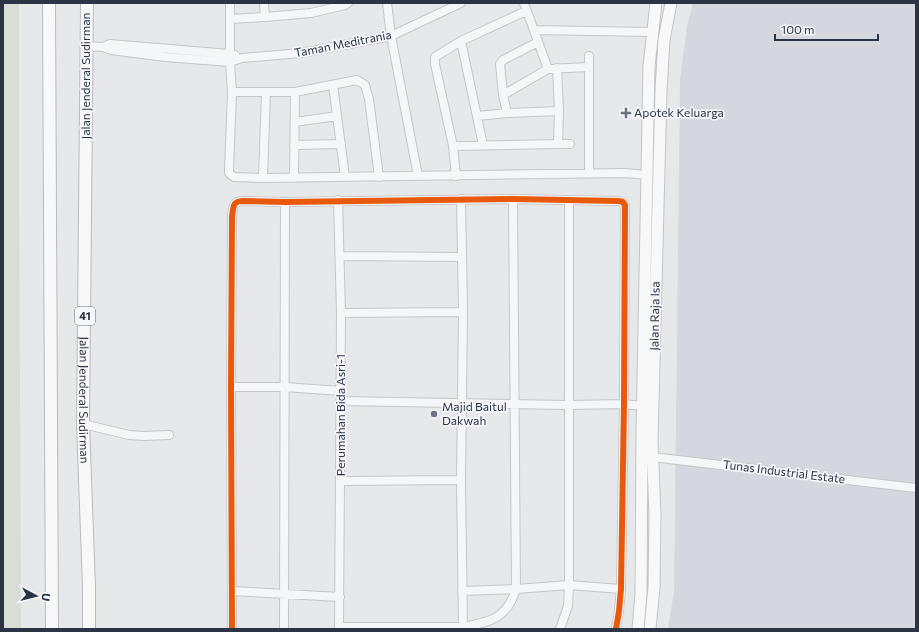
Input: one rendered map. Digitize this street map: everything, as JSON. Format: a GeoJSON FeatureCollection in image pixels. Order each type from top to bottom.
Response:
{"type":"FeatureCollection","features":[{"type":"Feature","properties":{"kind":"highway"},"geometry":{"type":"LineString","coordinates":[[49,3],[52,629]]}},
{"type":"Feature","properties":{"kind":"highway","name":"Jalan Jenderal Sudirman"},"geometry":{"type":"LineString","coordinates":[[87,3],[83,424],[89,579],[89,629]]}},
{"type":"Feature","properties":{"kind":"main road","name":"Jalan Raja Isa"},"geometry":{"type":"LineString","coordinates":[[650,629],[654,575],[655,514],[642,406],[650,66],[652,32],[656,3]]}},
{"type":"Feature","properties":{"kind":"main road","name":"Jalan Raja Isa"},"geometry":{"type":"LineString","coordinates":[[638,629],[647,456],[661,90],[664,40],[671,3]]}},
{"type":"Feature","properties":{"kind":"street"},"geometry":{"type":"LineString","coordinates":[[230,3],[230,58],[232,92],[229,173],[234,177],[294,178],[590,174],[647,175]]}},
{"type":"Feature","properties":{"kind":"street"},"geometry":{"type":"LineString","coordinates":[[264,3],[265,16]]}},
{"type":"Feature","properties":{"kind":"street"},"geometry":{"type":"LineString","coordinates":[[230,18],[311,13],[345,6],[348,3]]}},
{"type":"Feature","properties":{"kind":"street"},"geometry":{"type":"LineString","coordinates":[[388,3],[391,36],[418,176]]}},
{"type":"Feature","properties":{"kind":"street","name":"Taman Meditrania"},"geometry":{"type":"LineString","coordinates":[[87,46],[230,58],[301,54],[391,36],[461,3]]}},
{"type":"Feature","properties":{"kind":"street"},"geometry":{"type":"LineString","coordinates":[[456,176],[453,146],[434,58],[436,55],[525,7],[548,69]]}},
{"type":"Feature","properties":{"kind":"street"},"geometry":{"type":"LineString","coordinates":[[534,30],[652,32]]}},
{"type":"Feature","properties":{"kind":"street"},"geometry":{"type":"LineString","coordinates":[[461,41],[482,145]]}},
{"type":"Feature","properties":{"kind":"street"},"geometry":{"type":"LineString","coordinates":[[507,113],[499,68],[500,62],[538,42]]}},
{"type":"Feature","properties":{"kind":"street"},"geometry":{"type":"LineString","coordinates":[[590,56],[590,174]]}},
{"type":"Feature","properties":{"kind":"street"},"geometry":{"type":"LineString","coordinates":[[503,95],[548,69],[589,67]]}},
{"type":"Feature","properties":{"kind":"street"},"geometry":{"type":"LineString","coordinates":[[557,68],[559,111],[558,144]]}},
{"type":"Feature","properties":{"kind":"street"},"geometry":{"type":"LineString","coordinates":[[232,92],[295,92],[357,80],[361,82],[365,85],[369,99],[379,177]]}},
{"type":"Feature","properties":{"kind":"street"},"geometry":{"type":"LineString","coordinates":[[333,85],[345,177]]}},
{"type":"Feature","properties":{"kind":"street"},"geometry":{"type":"LineString","coordinates":[[294,178],[295,92]]}},
{"type":"Feature","properties":{"kind":"street"},"geometry":{"type":"LineString","coordinates":[[263,178],[266,93]]}},
{"type":"Feature","properties":{"kind":"street"},"geometry":{"type":"LineString","coordinates":[[477,116],[559,111]]}},
{"type":"Feature","properties":{"kind":"street"},"geometry":{"type":"LineString","coordinates":[[295,122],[338,116]]}},
{"type":"Feature","properties":{"kind":"street"},"geometry":{"type":"LineString","coordinates":[[294,145],[341,144]]}},
{"type":"Feature","properties":{"kind":"street"},"geometry":{"type":"LineString","coordinates":[[453,146],[570,144]]}},
{"type":"Feature","properties":{"kind":"street"},"geometry":{"type":"LineString","coordinates":[[461,199],[461,480],[463,628]]}},
{"type":"Feature","properties":{"kind":"street"},"geometry":{"type":"LineString","coordinates":[[232,629],[231,387],[233,208],[235,202],[461,199],[619,201],[626,204],[621,589],[616,629]]}},
{"type":"Feature","properties":{"kind":"street"},"geometry":{"type":"LineString","coordinates":[[340,628],[463,628],[497,618],[510,605],[516,589],[513,199]]}},
{"type":"Feature","properties":{"kind":"street","name":"Perumahan Bida Asri-1"},"geometry":{"type":"LineString","coordinates":[[338,200],[341,312],[340,628]]}},
{"type":"Feature","properties":{"kind":"street"},"geometry":{"type":"LineString","coordinates":[[560,629],[568,606],[569,585],[569,201]]}},
{"type":"Feature","properties":{"kind":"street"},"geometry":{"type":"LineString","coordinates":[[284,629],[285,202]]}},
{"type":"Feature","properties":{"kind":"street"},"geometry":{"type":"LineString","coordinates":[[340,256],[461,257]]}},
{"type":"Feature","properties":{"kind":"street"},"geometry":{"type":"LineString","coordinates":[[341,312],[462,312]]}},
{"type":"Feature","properties":{"kind":"street"},"geometry":{"type":"LineString","coordinates":[[231,387],[285,387],[340,391]]}},
{"type":"Feature","properties":{"kind":"street"},"geometry":{"type":"LineString","coordinates":[[341,401],[568,405],[624,404],[642,406]]}},
{"type":"Feature","properties":{"kind":"street"},"geometry":{"type":"LineString","coordinates":[[83,424],[129,435],[169,435]]}},
{"type":"Feature","properties":{"kind":"street","name":"Tunas Industrial Estate"},"geometry":{"type":"LineString","coordinates":[[647,456],[916,488]]}},
{"type":"Feature","properties":{"kind":"street"},"geometry":{"type":"LineString","coordinates":[[341,481],[461,480]]}},
{"type":"Feature","properties":{"kind":"street"},"geometry":{"type":"LineString","coordinates":[[462,591],[569,585],[621,589]]}},
{"type":"Feature","properties":{"kind":"street"},"geometry":{"type":"LineString","coordinates":[[232,592],[340,596]]}},
{"type":"Feature","properties":{"kind":"shaded area"},"geometry":{"type":"Polygon","coordinates":[[[3,3],[19,3],[21,629],[3,629],[3,3]]]}},
{"type":"Feature","properties":{"kind":"shaded area"},"geometry":{"type":"Polygon","coordinates":[[[693,3],[916,3],[916,629],[668,629],[674,592],[680,79],[687,26],[693,3]]]}},
{"type":"Feature","properties":{"kind":"cycle path"},"geometry":{"type":"LineString","coordinates":[[232,629],[232,216],[235,203],[240,201],[285,202],[513,199],[619,201],[623,202],[625,205],[621,589],[616,629]]}},
{"type":"Feature","properties":{"kind":"place","name":"Apotek Keluarga"},"geometry":{"type":"Point","coordinates":[626,113]}},
{"type":"Feature","properties":{"kind":"place","name":"Majid Baitul Dakwah"},"geometry":{"type":"Point","coordinates":[434,414]}}]}
